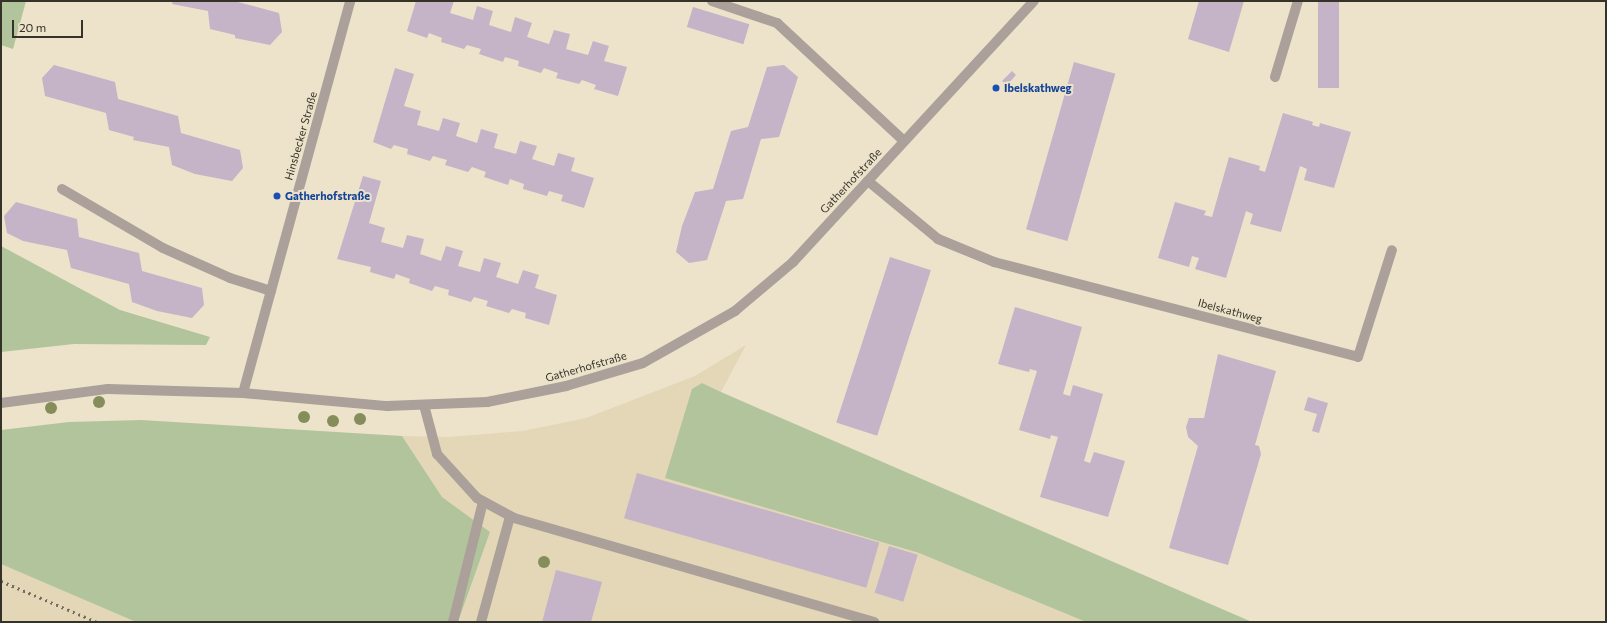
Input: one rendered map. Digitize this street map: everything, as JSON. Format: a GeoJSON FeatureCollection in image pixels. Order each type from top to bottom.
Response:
{"type":"FeatureCollection","features":[{"type":"Feature","properties":{"kind":"street","name":"Hinsbecker Straße"},"geometry":{"type":"LineString","coordinates":[[243,393],[350,1]]}},
{"type":"Feature","properties":{"kind":"street"},"geometry":{"type":"LineString","coordinates":[[712,1],[777,23],[904,140]]}},
{"type":"Feature","properties":{"kind":"street","name":"Gatherhofstraße"},"geometry":{"type":"LineString","coordinates":[[1,403],[108,389],[243,393],[387,406],[487,402],[566,386],[643,363],[735,311],[793,262],[904,140],[1034,1]]}},
{"type":"Feature","properties":{"kind":"street"},"geometry":{"type":"LineString","coordinates":[[1275,77],[1298,1]]}},
{"type":"Feature","properties":{"kind":"street","name":"Ibelskathweg"},"geometry":{"type":"LineString","coordinates":[[868,181],[938,239],[994,262],[1358,357],[1392,250]]}},
{"type":"Feature","properties":{"kind":"street"},"geometry":{"type":"LineString","coordinates":[[62,189],[163,248],[230,278],[271,291]]}},
{"type":"Feature","properties":{"kind":"street"},"geometry":{"type":"LineString","coordinates":[[424,405],[437,454],[483,502],[510,517],[874,622]]}},
{"type":"Feature","properties":{"kind":"street"},"geometry":{"type":"LineString","coordinates":[[452,622],[483,502]]}},
{"type":"Feature","properties":{"kind":"street"},"geometry":{"type":"LineString","coordinates":[[482,622],[510,517]]}},
{"type":"Feature","properties":{"kind":"shaded area"},"geometry":{"type":"Polygon","coordinates":[[[746,345],[721,392],[702,383],[666,478],[919,553],[1086,622],[458,622],[490,532],[442,497],[402,436],[449,437],[523,431],[586,418],[695,376],[746,345]]]}},
{"type":"Feature","properties":{"kind":"shaded area"},"geometry":{"type":"Polygon","coordinates":[[[1,564],[64,591],[136,622],[1,622],[1,564]]]}},
{"type":"Feature","properties":{"kind":"green space"},"geometry":{"type":"Polygon","coordinates":[[[1,1],[26,1],[13,49],[1,45],[1,1]]]}},
{"type":"Feature","properties":{"kind":"green space"},"geometry":{"type":"Polygon","coordinates":[[[1,246],[120,310],[210,337],[206,345],[74,344],[1,352],[1,246]]]}},
{"type":"Feature","properties":{"kind":"green space"},"geometry":{"type":"Polygon","coordinates":[[[702,383],[1252,622],[1086,622],[919,553],[665,478],[692,389],[702,383]]]}},
{"type":"Feature","properties":{"kind":"green space"},"geometry":{"type":"Polygon","coordinates":[[[141,420],[402,436],[442,497],[490,532],[458,622],[136,622],[1,564],[1,430],[69,422],[141,420]]]}},
{"type":"Feature","properties":{"kind":"building"},"geometry":{"type":"Polygon","coordinates":[[[173,1],[234,1],[279,13],[282,32],[270,45],[235,38],[235,35],[210,29],[208,11],[172,4],[173,1]]]}},
{"type":"Feature","properties":{"kind":"building"},"geometry":{"type":"Polygon","coordinates":[[[416,1],[454,1],[450,13],[473,20],[477,6],[493,11],[489,25],[511,32],[515,17],[532,23],[527,37],[549,44],[554,30],[570,34],[566,49],[588,55],[593,41],[609,46],[604,61],[627,67],[618,96],[594,89],[596,85],[582,80],[579,84],[556,78],[558,73],[544,68],[541,73],[518,66],[519,61],[505,57],[503,62],[479,54],[481,49],[467,45],[464,49],[441,42],[442,38],[429,33],[427,38],[407,31],[416,1]]]}},
{"type":"Feature","properties":{"kind":"building"},"geometry":{"type":"Polygon","coordinates":[[[1199,1],[1244,1],[1229,52],[1188,39],[1199,1]]]}},
{"type":"Feature","properties":{"kind":"building"},"geometry":{"type":"Polygon","coordinates":[[[1318,1],[1339,1],[1339,88],[1318,88],[1318,1]]]}},
{"type":"Feature","properties":{"kind":"building"},"geometry":{"type":"Polygon","coordinates":[[[693,7],[749,24],[743,44],[687,27],[693,7]]]}},
{"type":"Feature","properties":{"kind":"building"},"geometry":{"type":"Polygon","coordinates":[[[1074,62],[1115,74],[1067,241],[1026,229],[1074,62]]]}},
{"type":"Feature","properties":{"kind":"building"},"geometry":{"type":"Polygon","coordinates":[[[54,65],[115,82],[118,99],[178,116],[181,133],[240,150],[243,168],[232,181],[195,174],[172,165],[169,147],[133,140],[134,137],[109,130],[106,113],[45,96],[42,78],[54,65]]]}},
{"type":"Feature","properties":{"kind":"building"},"geometry":{"type":"Polygon","coordinates":[[[784,65],[798,77],[779,137],[761,139],[743,199],[726,201],[707,260],[689,263],[676,252],[682,226],[695,192],[713,189],[731,131],[748,127],[767,67],[784,65]]]}},
{"type":"Feature","properties":{"kind":"building"},"geometry":{"type":"Polygon","coordinates":[[[395,68],[414,74],[404,106],[421,111],[417,125],[439,131],[443,118],[460,123],[456,136],[477,143],[481,129],[498,134],[494,148],[516,154],[520,141],[537,146],[532,159],[554,166],[558,153],[575,158],[571,171],[594,178],[584,208],[561,201],[563,195],[549,191],[547,196],[523,189],[524,184],[510,179],[508,185],[484,177],[486,172],[472,167],[468,172],[445,165],[447,160],[433,156],[430,161],[407,154],[408,149],[394,145],[391,149],[373,142],[395,68]]]}},
{"type":"Feature","properties":{"kind":"building"},"geometry":{"type":"Polygon","coordinates":[[[1012,71],[1016,75],[1007,85],[1002,81],[1012,71]]]}},
{"type":"Feature","properties":{"kind":"building"},"geometry":{"type":"Polygon","coordinates":[[[1283,113],[1313,122],[1312,125],[1319,127],[1320,123],[1351,132],[1334,188],[1304,180],[1307,169],[1300,166],[1281,232],[1250,224],[1253,214],[1246,211],[1226,278],[1195,269],[1199,258],[1192,256],[1189,267],[1158,258],[1175,202],[1206,211],[1204,215],[1212,217],[1229,157],[1260,166],[1259,170],[1265,172],[1283,113]]]}},
{"type":"Feature","properties":{"kind":"building"},"geometry":{"type":"Polygon","coordinates":[[[363,176],[381,181],[369,223],[385,228],[381,242],[403,248],[407,235],[424,239],[420,254],[441,261],[446,246],[463,251],[458,266],[480,272],[484,258],[501,263],[496,277],[518,284],[523,270],[539,275],[535,288],[557,295],[549,325],[525,318],[526,313],[512,309],[509,313],[486,306],[488,301],[474,297],[471,302],[448,295],[449,290],[435,286],[432,291],[409,283],[410,279],[396,274],[394,279],[370,272],[371,267],[337,259],[363,176]]]}},
{"type":"Feature","properties":{"kind":"building"},"geometry":{"type":"Polygon","coordinates":[[[16,202],[77,219],[79,237],[139,253],[142,271],[202,288],[204,305],[192,318],[157,311],[132,302],[129,284],[71,268],[67,250],[23,241],[7,233],[4,216],[16,202]]]}},
{"type":"Feature","properties":{"kind":"building"},"geometry":{"type":"Polygon","coordinates":[[[890,257],[931,270],[877,436],[836,422],[890,257]]]}},
{"type":"Feature","properties":{"kind":"building"},"geometry":{"type":"Polygon","coordinates":[[[1015,307],[1082,327],[1063,394],[1070,396],[1073,385],[1103,394],[1084,461],[1090,463],[1094,452],[1125,461],[1108,517],[1040,497],[1058,437],[1051,435],[1050,439],[1019,430],[1037,371],[1030,369],[1029,372],[998,364],[1015,307]]]}},
{"type":"Feature","properties":{"kind":"building"},"geometry":{"type":"Polygon","coordinates":[[[1218,354],[1276,371],[1255,445],[1259,446],[1261,454],[1228,565],[1169,548],[1198,446],[1188,437],[1186,427],[1189,418],[1204,418],[1218,354]]]}},
{"type":"Feature","properties":{"kind":"building"},"geometry":{"type":"Polygon","coordinates":[[[1308,397],[1328,403],[1319,433],[1312,431],[1317,414],[1304,410],[1308,397]]]}},
{"type":"Feature","properties":{"kind":"building"},"geometry":{"type":"Polygon","coordinates":[[[637,473],[879,542],[866,588],[624,518],[637,473]]]}},
{"type":"Feature","properties":{"kind":"building"},"geometry":{"type":"Polygon","coordinates":[[[889,546],[918,555],[903,602],[875,593],[889,546]]]}},
{"type":"Feature","properties":{"kind":"building"},"geometry":{"type":"Polygon","coordinates":[[[556,570],[602,582],[591,622],[542,622],[556,570]]]}},
{"type":"Feature","properties":{"kind":"railway"},"geometry":{"type":"LineString","coordinates":[[1,581],[97,622]]}},
{"type":"Feature","properties":{"kind":"place","name":"Ibelskathweg"},"geometry":{"type":"Point","coordinates":[996,88]}},
{"type":"Feature","properties":{"kind":"place","name":"Gatherhofstraße"},"geometry":{"type":"Point","coordinates":[277,196]}}]}
